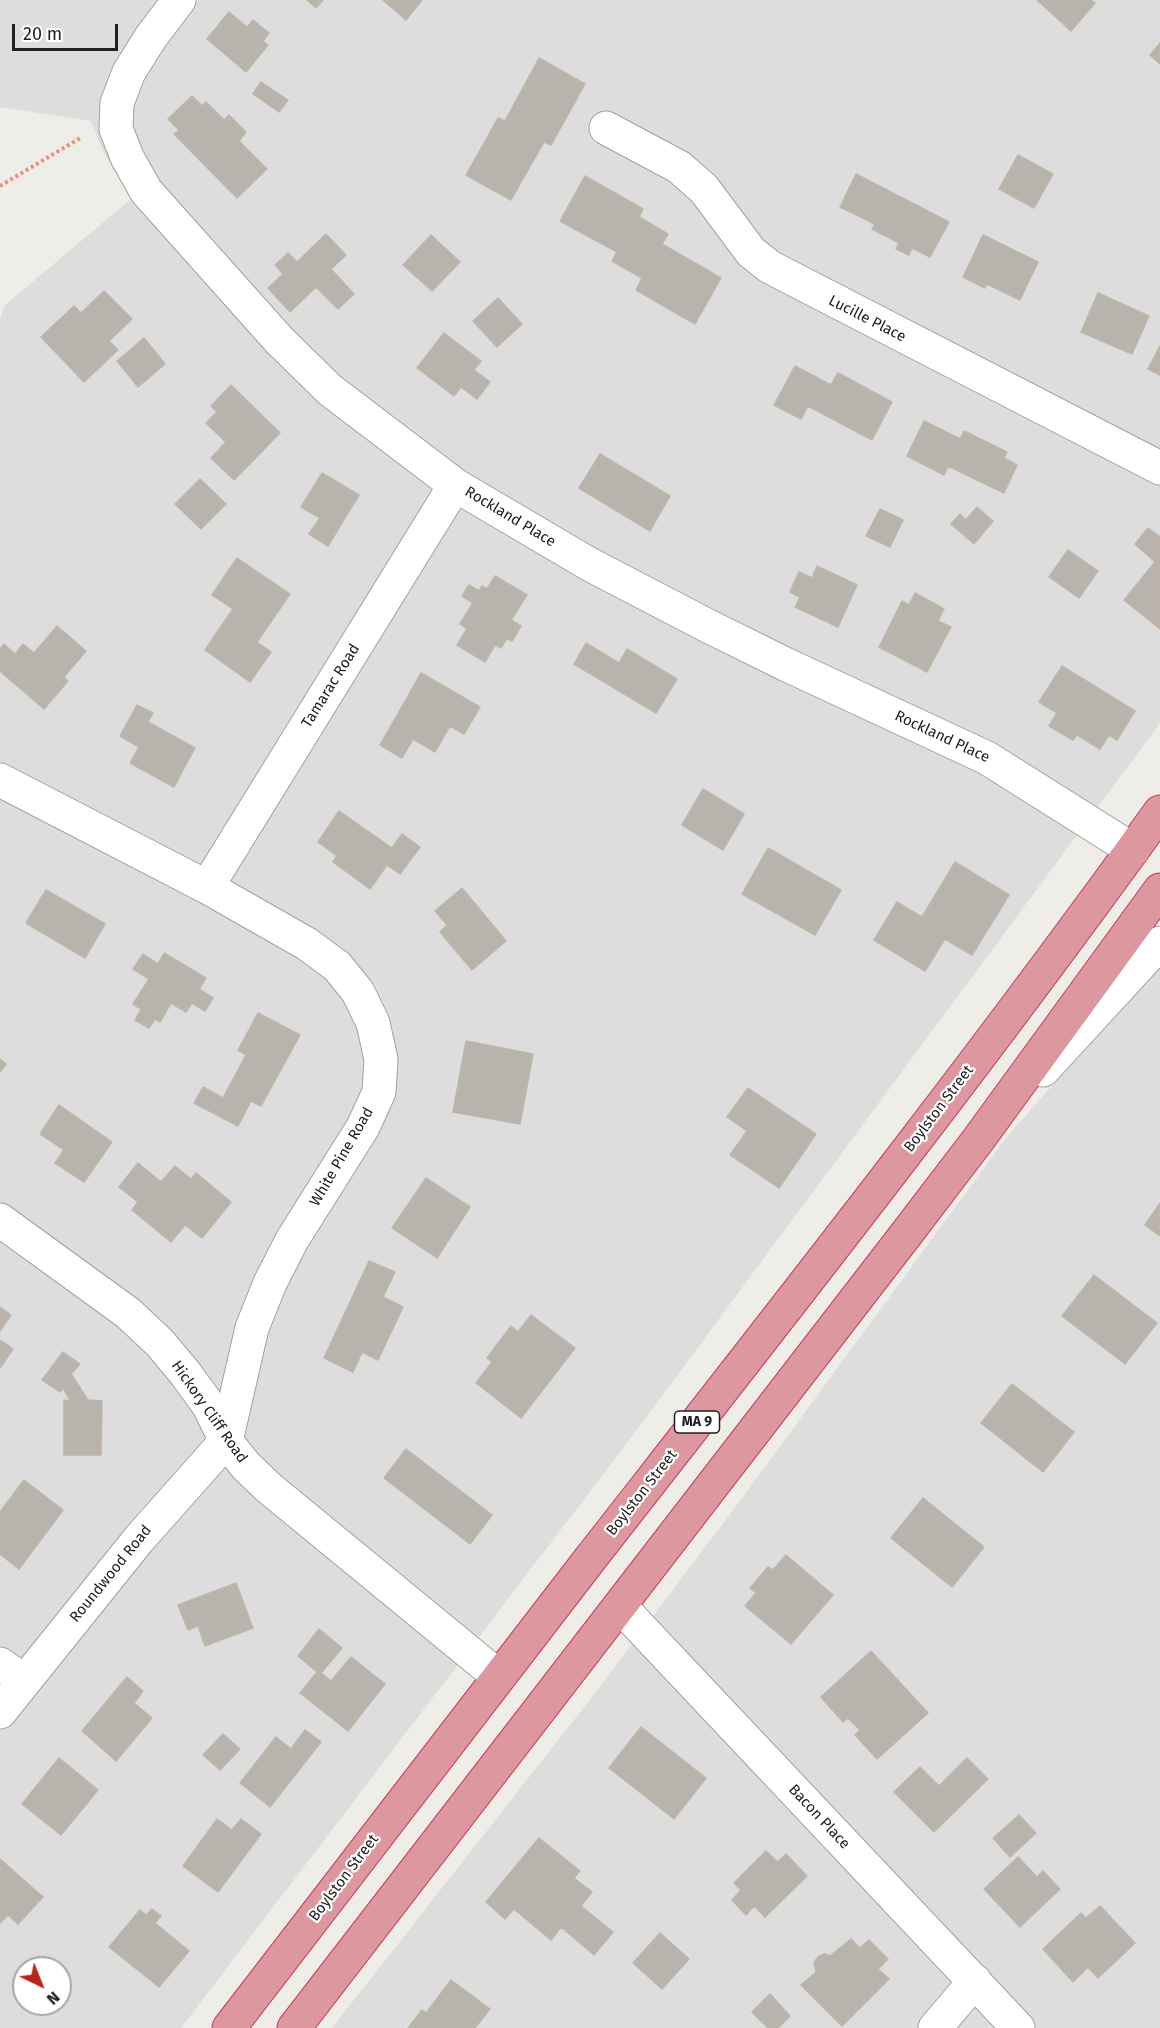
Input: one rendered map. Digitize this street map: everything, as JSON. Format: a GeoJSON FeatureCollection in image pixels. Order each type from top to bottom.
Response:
{"type":"FeatureCollection","features":[{"type":"Feature","properties":{"kind":"highway","name":"Boylston Street"},"geometry":{"type":"LineString","coordinates":[[229,2028],[498,1676],[840,1239],[1160,813]]}},
{"type":"Feature","properties":{"kind":"highway"},"geometry":{"type":"LineString","coordinates":[[294,2028],[978,1140],[1160,890]]}},
{"type":"Feature","properties":{"kind":"street","name":"Rockland Place"},"geometry":{"type":"LineString","coordinates":[[179,0],[151,37],[129,72],[117,103],[116,129],[127,157],[146,190],[279,340],[330,390],[455,485],[589,564],[710,627],[987,758],[1133,850]]}},
{"type":"Feature","properties":{"kind":"street","name":"Lucille Place"},"geometry":{"type":"LineString","coordinates":[[606,128],[679,167],[705,189],[751,252],[770,267],[1160,468]]}},
{"type":"Feature","properties":{"kind":"street","name":"Tamarac Road"},"geometry":{"type":"LineString","coordinates":[[207,887],[455,485]]}},
{"type":"Feature","properties":{"kind":"street","name":"White Pine Road"},"geometry":{"type":"LineString","coordinates":[[0,780],[207,887],[307,944],[337,966],[358,992],[373,1023],[381,1059],[378,1092],[363,1127],[292,1240],[270,1283],[252,1328],[226,1441]]}},
{"type":"Feature","properties":{"kind":"street"},"geometry":{"type":"LineString","coordinates":[[978,1140],[1160,943]]}},
{"type":"Feature","properties":{"kind":"street","name":"Hickory Cliff Road"},"geometry":{"type":"LineString","coordinates":[[0,1220],[129,1312],[160,1343],[185,1373],[209,1406],[226,1441],[246,1466],[269,1488],[498,1676]]}},
{"type":"Feature","properties":{"kind":"street","name":"Roundwood Road"},"geometry":{"type":"LineString","coordinates":[[0,1712],[12,1672],[140,1539],[226,1441]]}},
{"type":"Feature","properties":{"kind":"street","name":"Bacon Place"},"geometry":{"type":"LineString","coordinates":[[620,1606],[1018,2028]]}},
{"type":"Feature","properties":{"kind":"street"},"geometry":{"type":"LineString","coordinates":[[935,2028],[975,1981]]}},
{"type":"Feature","properties":{"kind":"path"},"geometry":{"type":"LineString","coordinates":[[0,186],[116,117]]}},
{"type":"Feature","properties":{"kind":"shaded area"},"geometry":{"type":"Polygon","coordinates":[[[0,0],[1160,0],[1160,723],[636,1431],[181,2028],[0,2028],[0,319],[5,305],[131,199],[104,154],[91,121],[0,107],[0,0]]]}},
{"type":"Feature","properties":{"kind":"shaded area"},"geometry":{"type":"Polygon","coordinates":[[[1160,963],[1160,2028],[332,2028],[592,1697],[737,1505],[1006,1138],[1160,963]]]}},
{"type":"Feature","properties":{"kind":"building"},"geometry":{"type":"Polygon","coordinates":[[[307,0],[323,0],[316,8],[307,0]]]}},
{"type":"Feature","properties":{"kind":"building"},"geometry":{"type":"Polygon","coordinates":[[[383,0],[422,0],[406,20],[383,0]]]}},
{"type":"Feature","properties":{"kind":"building"},"geometry":{"type":"Polygon","coordinates":[[[1037,0],[1091,0],[1095,3],[1071,31],[1037,0]]]}},
{"type":"Feature","properties":{"kind":"building"},"geometry":{"type":"Polygon","coordinates":[[[229,12],[247,27],[253,20],[269,33],[263,41],[268,45],[246,72],[207,39],[229,12]]]}},
{"type":"Feature","properties":{"kind":"building"},"geometry":{"type":"Polygon","coordinates":[[[1160,43],[1160,64],[1150,55],[1160,43]]]}},
{"type":"Feature","properties":{"kind":"building"},"geometry":{"type":"Polygon","coordinates":[[[539,58],[585,84],[551,145],[544,142],[511,200],[466,175],[498,118],[505,121],[539,58]]]}},
{"type":"Feature","properties":{"kind":"building"},"geometry":{"type":"Polygon","coordinates":[[[261,82],[288,100],[279,112],[253,94],[261,82]]]}},
{"type":"Feature","properties":{"kind":"building"},"geometry":{"type":"Polygon","coordinates":[[[192,96],[202,106],[206,102],[224,120],[229,115],[246,132],[239,141],[267,169],[237,198],[174,134],[179,130],[168,119],[192,96]]]}},
{"type":"Feature","properties":{"kind":"building"},"geometry":{"type":"Polygon","coordinates":[[[1018,155],[1053,174],[1034,208],[999,189],[1018,155]]]}},
{"type":"Feature","properties":{"kind":"building"},"geometry":{"type":"Polygon","coordinates":[[[856,174],[949,222],[930,257],[912,248],[909,255],[896,249],[899,243],[872,229],[875,224],[840,207],[856,174]]]}},
{"type":"Feature","properties":{"kind":"building"},"geometry":{"type":"Polygon","coordinates":[[[585,176],[643,209],[639,217],[668,234],[662,244],[721,278],[695,324],[636,290],[642,278],[612,261],[617,252],[560,221],[585,176]]]}},
{"type":"Feature","properties":{"kind":"building"},"geometry":{"type":"Polygon","coordinates":[[[326,234],[346,255],[331,269],[354,294],[338,309],[316,287],[290,312],[268,288],[283,274],[275,265],[288,253],[297,262],[326,234]]]}},
{"type":"Feature","properties":{"kind":"building"},"geometry":{"type":"Polygon","coordinates":[[[431,235],[460,262],[432,291],[403,265],[431,235]]]}},
{"type":"Feature","properties":{"kind":"building"},"geometry":{"type":"Polygon","coordinates":[[[983,235],[1038,262],[1020,300],[987,284],[985,288],[963,277],[983,235]]]}},
{"type":"Feature","properties":{"kind":"building"},"geometry":{"type":"Polygon","coordinates":[[[104,291],[132,319],[109,341],[118,350],[84,382],[41,337],[74,306],[81,313],[104,291]]]}},
{"type":"Feature","properties":{"kind":"building"},"geometry":{"type":"Polygon","coordinates":[[[1098,293],[1149,316],[1132,354],[1081,332],[1098,293]]]}},
{"type":"Feature","properties":{"kind":"building"},"geometry":{"type":"Polygon","coordinates":[[[498,298],[522,324],[497,347],[473,321],[498,298]]]}},
{"type":"Feature","properties":{"kind":"building"},"geometry":{"type":"Polygon","coordinates":[[[444,333],[481,361],[474,370],[490,382],[477,399],[461,387],[454,396],[417,368],[444,333]]]}},
{"type":"Feature","properties":{"kind":"building"},"geometry":{"type":"Polygon","coordinates":[[[144,338],[165,364],[138,387],[117,361],[144,338]]]}},
{"type":"Feature","properties":{"kind":"building"},"geometry":{"type":"Polygon","coordinates":[[[1160,346],[1160,375],[1148,369],[1160,346]]]}},
{"type":"Feature","properties":{"kind":"building"},"geometry":{"type":"Polygon","coordinates":[[[795,366],[831,385],[838,373],[892,402],[872,440],[808,406],[801,419],[774,405],[795,366]]]}},
{"type":"Feature","properties":{"kind":"building"},"geometry":{"type":"Polygon","coordinates":[[[231,385],[280,433],[234,480],[211,458],[226,442],[206,423],[217,412],[211,406],[231,385]]]}},
{"type":"Feature","properties":{"kind":"building"},"geometry":{"type":"Polygon","coordinates":[[[924,421],[960,439],[964,431],[1007,452],[1004,458],[1017,465],[1004,493],[948,466],[944,475],[907,456],[924,421]]]}},
{"type":"Feature","properties":{"kind":"building"},"geometry":{"type":"Polygon","coordinates":[[[600,454],[670,496],[650,531],[579,488],[600,454]]]}},
{"type":"Feature","properties":{"kind":"building"},"geometry":{"type":"Polygon","coordinates":[[[322,473],[359,495],[328,546],[309,534],[320,518],[301,507],[322,473]]]}},
{"type":"Feature","properties":{"kind":"building"},"geometry":{"type":"Polygon","coordinates":[[[200,479],[226,504],[201,529],[175,504],[200,479]]]}},
{"type":"Feature","properties":{"kind":"building"},"geometry":{"type":"Polygon","coordinates":[[[977,507],[993,521],[974,544],[951,524],[960,514],[966,520],[977,507]]]}},
{"type":"Feature","properties":{"kind":"building"},"geometry":{"type":"Polygon","coordinates":[[[880,509],[903,520],[890,547],[866,536],[880,509]]]}},
{"type":"Feature","properties":{"kind":"building"},"geometry":{"type":"Polygon","coordinates":[[[1148,528],[1160,537],[1160,629],[1124,600],[1155,562],[1135,544],[1148,528]]]}},
{"type":"Feature","properties":{"kind":"building"},"geometry":{"type":"Polygon","coordinates":[[[1068,550],[1098,571],[1079,598],[1049,577],[1068,550]]]}},
{"type":"Feature","properties":{"kind":"building"},"geometry":{"type":"Polygon","coordinates":[[[237,558],[290,594],[257,642],[271,652],[250,682],[205,650],[233,609],[212,595],[237,558]]]}},
{"type":"Feature","properties":{"kind":"building"},"geometry":{"type":"Polygon","coordinates":[[[817,566],[857,585],[838,627],[795,607],[800,597],[790,592],[799,572],[812,578],[817,566]]]}},
{"type":"Feature","properties":{"kind":"building"},"geometry":{"type":"Polygon","coordinates":[[[495,576],[527,595],[511,620],[521,626],[512,641],[507,638],[501,648],[495,645],[485,662],[457,645],[467,629],[460,624],[473,603],[462,596],[469,585],[479,591],[482,586],[487,589],[495,576]]]}},
{"type":"Feature","properties":{"kind":"building"},"geometry":{"type":"Polygon","coordinates":[[[915,593],[944,609],[938,621],[951,627],[927,672],[879,647],[902,601],[909,605],[915,593]]]}},
{"type":"Feature","properties":{"kind":"building"},"geometry":{"type":"Polygon","coordinates":[[[57,626],[86,651],[64,677],[68,681],[44,709],[0,671],[0,649],[4,644],[15,654],[23,644],[34,653],[57,626]]]}},
{"type":"Feature","properties":{"kind":"building"},"geometry":{"type":"Polygon","coordinates":[[[586,643],[619,663],[627,649],[677,679],[656,713],[574,664],[586,643]]]}},
{"type":"Feature","properties":{"kind":"building"},"geometry":{"type":"Polygon","coordinates":[[[1062,666],[1135,711],[1117,740],[1109,735],[1100,749],[1077,735],[1073,740],[1049,726],[1057,713],[1039,702],[1062,666]]]}},
{"type":"Feature","properties":{"kind":"building"},"geometry":{"type":"Polygon","coordinates":[[[421,673],[480,707],[464,734],[450,726],[435,752],[413,739],[402,758],[380,745],[421,673]]]}},
{"type":"Feature","properties":{"kind":"building"},"geometry":{"type":"Polygon","coordinates":[[[137,705],[153,713],[148,722],[195,748],[174,787],[130,763],[139,747],[120,736],[137,705]]]}},
{"type":"Feature","properties":{"kind":"building"},"geometry":{"type":"Polygon","coordinates":[[[703,789],[744,814],[723,850],[682,825],[703,789]]]}},
{"type":"Feature","properties":{"kind":"building"},"geometry":{"type":"Polygon","coordinates":[[[339,811],[392,848],[402,834],[420,847],[400,874],[387,865],[370,889],[333,862],[337,856],[318,842],[339,811]]]}},
{"type":"Feature","properties":{"kind":"building"},"geometry":{"type":"Polygon","coordinates":[[[768,848],[841,890],[815,935],[742,894],[768,848]]]}},
{"type":"Feature","properties":{"kind":"building"},"geometry":{"type":"Polygon","coordinates":[[[955,862],[1009,895],[972,955],[945,939],[925,971],[874,940],[897,902],[922,917],[955,862]]]}},
{"type":"Feature","properties":{"kind":"building"},"geometry":{"type":"Polygon","coordinates":[[[462,888],[506,941],[472,970],[440,932],[447,925],[435,911],[462,888]]]}},
{"type":"Feature","properties":{"kind":"building"},"geometry":{"type":"Polygon","coordinates":[[[46,890],[105,924],[85,958],[26,923],[46,890]]]}},
{"type":"Feature","properties":{"kind":"building"},"geometry":{"type":"Polygon","coordinates":[[[164,953],[206,978],[199,989],[213,998],[205,1011],[192,1003],[186,1012],[171,1003],[160,1022],[155,1019],[149,1028],[135,1020],[141,1009],[133,1004],[149,979],[133,969],[143,954],[158,964],[164,953]]]}},
{"type":"Feature","properties":{"kind":"building"},"geometry":{"type":"Polygon","coordinates":[[[258,1013],[300,1035],[261,1106],[251,1101],[238,1126],[194,1103],[203,1087],[223,1098],[246,1055],[238,1050],[258,1013]]]}},
{"type":"Feature","properties":{"kind":"building"},"geometry":{"type":"Polygon","coordinates":[[[466,1041],[533,1054],[520,1124],[453,1112],[466,1041]]]}},
{"type":"Feature","properties":{"kind":"building"},"geometry":{"type":"Polygon","coordinates":[[[0,1059],[6,1064],[0,1072],[0,1059]]]}},
{"type":"Feature","properties":{"kind":"building"},"geometry":{"type":"Polygon","coordinates":[[[748,1088],[816,1134],[779,1188],[730,1155],[747,1131],[727,1117],[748,1088]]]}},
{"type":"Feature","properties":{"kind":"building"},"geometry":{"type":"Polygon","coordinates":[[[59,1105],[112,1142],[84,1182],[55,1163],[64,1150],[40,1134],[59,1105]]]}},
{"type":"Feature","properties":{"kind":"building"},"geometry":{"type":"Polygon","coordinates":[[[138,1163],[161,1182],[175,1166],[191,1179],[196,1173],[231,1202],[202,1238],[185,1225],[171,1242],[132,1210],[138,1202],[119,1187],[138,1163]]]}},
{"type":"Feature","properties":{"kind":"building"},"geometry":{"type":"Polygon","coordinates":[[[426,1178],[470,1207],[437,1258],[392,1228],[426,1178]]]}},
{"type":"Feature","properties":{"kind":"building"},"geometry":{"type":"Polygon","coordinates":[[[1160,1203],[1160,1236],[1145,1225],[1160,1203]]]}},
{"type":"Feature","properties":{"kind":"building"},"geometry":{"type":"Polygon","coordinates":[[[369,1261],[395,1272],[383,1297],[403,1307],[378,1360],[362,1352],[353,1372],[324,1358],[369,1261]]]}},
{"type":"Feature","properties":{"kind":"building"},"geometry":{"type":"Polygon","coordinates":[[[1094,1275],[1157,1323],[1125,1364],[1062,1316],[1094,1275]]]}},
{"type":"Feature","properties":{"kind":"building"},"geometry":{"type":"Polygon","coordinates":[[[0,1307],[11,1315],[0,1331],[0,1307]]]}},
{"type":"Feature","properties":{"kind":"building"},"geometry":{"type":"Polygon","coordinates":[[[531,1315],[575,1348],[521,1418],[476,1383],[492,1362],[487,1358],[511,1326],[518,1332],[531,1315]]]}},
{"type":"Feature","properties":{"kind":"building"},"geometry":{"type":"Polygon","coordinates":[[[0,1340],[13,1349],[0,1368],[0,1340]]]}},
{"type":"Feature","properties":{"kind":"building"},"geometry":{"type":"Polygon","coordinates":[[[63,1352],[80,1364],[71,1374],[88,1400],[102,1401],[101,1455],[64,1455],[64,1400],[70,1401],[63,1388],[60,1392],[42,1380],[63,1352]]]}},
{"type":"Feature","properties":{"kind":"building"},"geometry":{"type":"Polygon","coordinates":[[[1012,1384],[1074,1432],[1043,1472],[981,1423],[1012,1384]]]}},
{"type":"Feature","properties":{"kind":"building"},"geometry":{"type":"Polygon","coordinates":[[[406,1449],[492,1515],[470,1544],[384,1478],[406,1449]]]}},
{"type":"Feature","properties":{"kind":"building"},"geometry":{"type":"Polygon","coordinates":[[[24,1480],[63,1510],[19,1569],[0,1554],[0,1512],[24,1480]]]}},
{"type":"Feature","properties":{"kind":"building"},"geometry":{"type":"Polygon","coordinates":[[[923,1498],[984,1547],[952,1587],[891,1538],[923,1498]]]}},
{"type":"Feature","properties":{"kind":"building"},"geometry":{"type":"Polygon","coordinates":[[[786,1555],[833,1595],[791,1644],[745,1606],[756,1593],[750,1588],[768,1567],[773,1570],[786,1555]]]}},
{"type":"Feature","properties":{"kind":"building"},"geometry":{"type":"Polygon","coordinates":[[[236,1583],[253,1628],[205,1646],[198,1626],[188,1630],[178,1605],[236,1583]]]}},
{"type":"Feature","properties":{"kind":"building"},"geometry":{"type":"Polygon","coordinates":[[[319,1629],[342,1648],[321,1673],[331,1681],[351,1657],[385,1684],[348,1731],[300,1693],[317,1672],[298,1656],[319,1629]]]}},
{"type":"Feature","properties":{"kind":"building"},"geometry":{"type":"Polygon","coordinates":[[[871,1651],[928,1713],[877,1759],[855,1735],[860,1730],[848,1718],[843,1722],[821,1697],[871,1651]]]}},
{"type":"Feature","properties":{"kind":"building"},"geometry":{"type":"Polygon","coordinates":[[[127,1677],[143,1691],[134,1703],[152,1718],[116,1761],[82,1731],[127,1677]]]}},
{"type":"Feature","properties":{"kind":"building"},"geometry":{"type":"Polygon","coordinates":[[[641,1727],[706,1778],[674,1819],[609,1768],[641,1727]]]}},
{"type":"Feature","properties":{"kind":"building"},"geometry":{"type":"Polygon","coordinates":[[[305,1730],[321,1742],[270,1807],[240,1783],[276,1737],[291,1749],[305,1730]]]}},
{"type":"Feature","properties":{"kind":"building"},"geometry":{"type":"Polygon","coordinates":[[[223,1734],[240,1749],[220,1770],[203,1755],[223,1734]]]}},
{"type":"Feature","properties":{"kind":"building"},"geometry":{"type":"Polygon","coordinates":[[[59,1758],[98,1790],[61,1835],[22,1804],[59,1758]]]}},
{"type":"Feature","properties":{"kind":"building"},"geometry":{"type":"Polygon","coordinates":[[[967,1758],[988,1779],[934,1832],[894,1792],[920,1767],[939,1786],[967,1758]]]}},
{"type":"Feature","properties":{"kind":"building"},"geometry":{"type":"Polygon","coordinates":[[[1019,1815],[1036,1833],[1010,1857],[993,1838],[1019,1815]]]}},
{"type":"Feature","properties":{"kind":"building"},"geometry":{"type":"Polygon","coordinates":[[[217,1819],[232,1830],[241,1819],[261,1834],[218,1892],[183,1866],[217,1819]]]}},
{"type":"Feature","properties":{"kind":"building"},"geometry":{"type":"Polygon","coordinates":[[[539,1838],[580,1871],[574,1878],[592,1892],[581,1906],[613,1932],[594,1955],[561,1927],[551,1940],[514,1909],[505,1919],[486,1902],[539,1838]]]}},
{"type":"Feature","properties":{"kind":"building"},"geometry":{"type":"Polygon","coordinates":[[[766,1851],[778,1862],[786,1854],[807,1876],[765,1917],[754,1906],[746,1915],[732,1900],[741,1890],[734,1883],[766,1851]]]}},
{"type":"Feature","properties":{"kind":"building"},"geometry":{"type":"Polygon","coordinates":[[[1018,1857],[1037,1877],[1043,1871],[1060,1889],[1020,1927],[984,1889],[1018,1857]]]}},
{"type":"Feature","properties":{"kind":"building"},"geometry":{"type":"Polygon","coordinates":[[[0,1859],[43,1897],[18,1924],[8,1915],[0,1923],[0,1859]]]}},
{"type":"Feature","properties":{"kind":"building"},"geometry":{"type":"Polygon","coordinates":[[[1100,1906],[1135,1943],[1098,1978],[1088,1967],[1073,1982],[1043,1949],[1081,1913],[1086,1918],[1100,1906]]]}},
{"type":"Feature","properties":{"kind":"building"},"geometry":{"type":"Polygon","coordinates":[[[152,1909],[161,1916],[155,1923],[189,1951],[159,1987],[109,1947],[140,1910],[146,1915],[152,1909]]]}},
{"type":"Feature","properties":{"kind":"building"},"geometry":{"type":"Polygon","coordinates":[[[660,1933],[689,1959],[662,1989],[633,1963],[660,1933]]]}},
{"type":"Feature","properties":{"kind":"building"},"geometry":{"type":"Polygon","coordinates":[[[851,1939],[860,1948],[869,1940],[888,1959],[878,1969],[889,1979],[842,2026],[801,1985],[816,1972],[814,1962],[819,1956],[825,1954],[830,1956],[851,1939]]]}},
{"type":"Feature","properties":{"kind":"building"},"geometry":{"type":"Polygon","coordinates":[[[451,1980],[490,2009],[475,2028],[408,2028],[422,2010],[426,2013],[451,1980]]]}},
{"type":"Feature","properties":{"kind":"building"},"geometry":{"type":"Polygon","coordinates":[[[770,1994],[790,2016],[778,2028],[768,2028],[752,2012],[770,1994]]]}}]}
